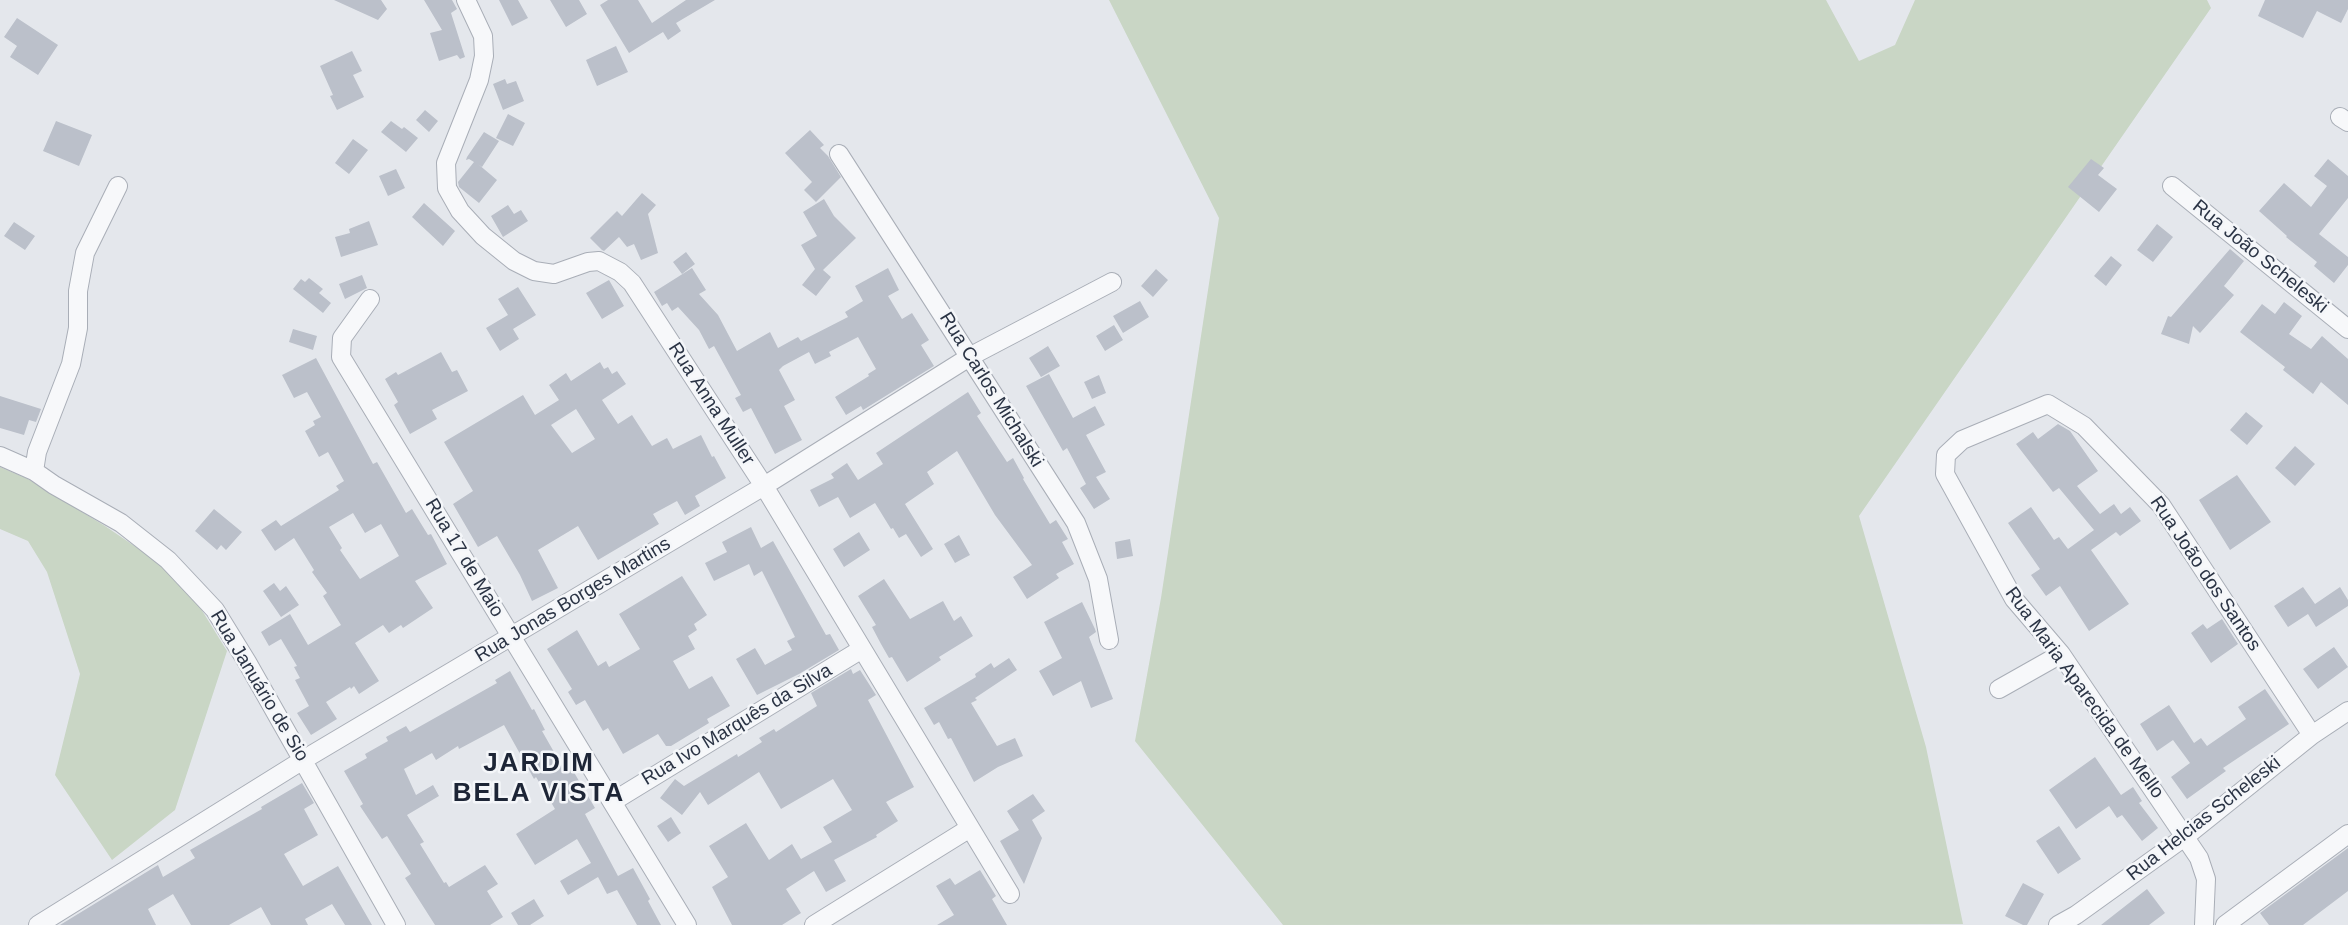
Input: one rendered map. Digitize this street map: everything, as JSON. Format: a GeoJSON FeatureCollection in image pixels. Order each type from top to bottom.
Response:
{"type":"FeatureCollection","features":[{"type":"Feature","properties":{"kind":"street","name":"Rua Anna Muller"},"geometry":{"type":"LineString","coordinates":[[466,0],[483,36],[484,56],[479,80],[446,163],[447,188],[460,211],[514,261],[534,271],[554,274],[599,261],[620,272],[632,284],[764,486],[1010,894]]}},
{"type":"Feature","properties":{"kind":"street","name":"Rua Carlos Michalski"},"geometry":{"type":"LineString","coordinates":[[839,154],[1076,523],[1098,579],[1109,640]]}},
{"type":"Feature","properties":{"kind":"street"},"geometry":{"type":"LineString","coordinates":[[34,471],[37,452],[71,364],[78,328],[78,291],[85,253],[118,186]]}},
{"type":"Feature","properties":{"kind":"street","name":"Rua João Scheleski"},"geometry":{"type":"LineString","coordinates":[[2172,186],[2348,329]]}},
{"type":"Feature","properties":{"kind":"street","name":"Rua Jonas Borges Martins"},"geometry":{"type":"LineString","coordinates":[[38,925],[303,760],[764,486],[971,356],[1112,282]]}},
{"type":"Feature","properties":{"kind":"street","name":"Rua 17 de Maio"},"geometry":{"type":"LineString","coordinates":[[370,299],[342,338],[341,357],[687,925]]}},
{"type":"Feature","properties":{"kind":"street","name":"Rua João dos Santos"},"geometry":{"type":"LineString","coordinates":[[1945,474],[1946,455],[1962,440],[2048,404],[2084,426],[2161,505],[2312,735]]}},
{"type":"Feature","properties":{"kind":"street","name":"Rua Januário de Sio"},"geometry":{"type":"LineString","coordinates":[[0,456],[34,471],[121,523],[168,559],[215,610],[396,925]]}},
{"type":"Feature","properties":{"kind":"street","name":"Rua Maria Aparecida de Mello"},"geometry":{"type":"LineString","coordinates":[[1945,474],[2014,599],[2061,654],[2199,858],[2206,880],[2204,925]]}},
{"type":"Feature","properties":{"kind":"street","name":"Rua Ivo Marquês da Silva"},"geometry":{"type":"LineString","coordinates":[[612,802],[862,649]]}},
{"type":"Feature","properties":{"kind":"street"},"geometry":{"type":"LineString","coordinates":[[1999,689],[2061,654]]}},
{"type":"Feature","properties":{"kind":"street","name":"Rua Helcias Scheleski"},"geometry":{"type":"LineString","coordinates":[[2058,925],[2186,836],[2312,735],[2348,710]]}},
{"type":"Feature","properties":{"kind":"street"},"geometry":{"type":"LineString","coordinates":[[814,925],[970,828]]}},
{"type":"Feature","properties":{"kind":"street"},"geometry":{"type":"LineString","coordinates":[[2225,925],[2348,834]]}},
{"type":"Feature","properties":{"kind":"green space"},"geometry":{"type":"Polygon","coordinates":[[[1109,0],[1826,0],[1859,61],[1895,45],[1915,0],[2207,0],[2211,8],[1859,516],[1926,747],[1963,924],[1283,925],[1135,741],[1161,598],[1219,218],[1109,0]]]}},
{"type":"Feature","properties":{"kind":"green space"},"geometry":{"type":"Polygon","coordinates":[[[0,467],[28,479],[155,560],[198,604],[227,651],[175,810],[112,860],[55,775],[80,674],[47,572],[28,541],[0,529],[0,467]]]}},
{"type":"Feature","properties":{"kind":"building"},"geometry":{"type":"Polygon","coordinates":[[[334,0],[381,0],[387,9],[378,20],[334,0]]]}},
{"type":"Feature","properties":{"kind":"building"},"geometry":{"type":"Polygon","coordinates":[[[424,0],[452,0],[457,9],[451,13],[465,57],[460,59],[457,55],[439,61],[430,33],[442,30],[424,0]]]}},
{"type":"Feature","properties":{"kind":"building"},"geometry":{"type":"Polygon","coordinates":[[[499,0],[518,0],[528,18],[512,26],[499,0]]]}},
{"type":"Feature","properties":{"kind":"building"},"geometry":{"type":"Polygon","coordinates":[[[550,0],[579,0],[587,14],[566,27],[550,0]]]}},
{"type":"Feature","properties":{"kind":"building"},"geometry":{"type":"Polygon","coordinates":[[[608,0],[638,0],[652,23],[686,0],[715,0],[676,23],[681,31],[668,40],[663,32],[629,53],[600,5],[608,0]]]}},
{"type":"Feature","properties":{"kind":"building"},"geometry":{"type":"Polygon","coordinates":[[[2265,0],[2348,0],[2348,9],[2341,23],[2317,11],[2303,38],[2258,16],[2265,0]]]}},
{"type":"Feature","properties":{"kind":"building"},"geometry":{"type":"Polygon","coordinates":[[[17,18],[58,45],[38,75],[10,57],[17,46],[4,37],[17,18]]]}},
{"type":"Feature","properties":{"kind":"building"},"geometry":{"type":"Polygon","coordinates":[[[616,46],[628,72],[597,86],[586,60],[616,46]]]}},
{"type":"Feature","properties":{"kind":"building"},"geometry":{"type":"Polygon","coordinates":[[[352,51],[362,71],[353,75],[364,97],[337,110],[320,66],[352,51]]]}},
{"type":"Feature","properties":{"kind":"building"},"geometry":{"type":"Polygon","coordinates":[[[505,79],[507,84],[516,81],[524,101],[503,110],[493,84],[505,79]]]}},
{"type":"Feature","properties":{"kind":"building"},"geometry":{"type":"Polygon","coordinates":[[[425,110],[438,121],[429,132],[416,120],[425,110]]]}},
{"type":"Feature","properties":{"kind":"building"},"geometry":{"type":"Polygon","coordinates":[[[508,114],[525,123],[513,146],[496,138],[508,114]]]}},
{"type":"Feature","properties":{"kind":"building"},"geometry":{"type":"Polygon","coordinates":[[[56,121],[92,135],[79,166],[43,151],[56,121]]]}},
{"type":"Feature","properties":{"kind":"building"},"geometry":{"type":"Polygon","coordinates":[[[391,121],[418,138],[406,152],[381,132],[391,121]]]}},
{"type":"Feature","properties":{"kind":"building"},"geometry":{"type":"Polygon","coordinates":[[[810,130],[824,145],[820,148],[841,177],[816,202],[804,190],[812,182],[785,153],[810,130]]]}},
{"type":"Feature","properties":{"kind":"building"},"geometry":{"type":"Polygon","coordinates":[[[484,132],[499,141],[482,167],[478,164],[497,180],[479,203],[459,187],[458,182],[474,162],[466,160],[484,132]]]}},
{"type":"Feature","properties":{"kind":"building"},"geometry":{"type":"Polygon","coordinates":[[[353,139],[368,150],[349,174],[335,163],[353,139]]]}},
{"type":"Feature","properties":{"kind":"building"},"geometry":{"type":"Polygon","coordinates":[[[2091,159],[2104,168],[2098,175],[2117,189],[2099,212],[2068,187],[2091,159]]]}},
{"type":"Feature","properties":{"kind":"building"},"geometry":{"type":"Polygon","coordinates":[[[2328,159],[2348,176],[2348,198],[2319,234],[2348,257],[2348,265],[2334,283],[2314,266],[2317,262],[2259,211],[2284,183],[2311,207],[2327,186],[2314,176],[2328,159]]]}},
{"type":"Feature","properties":{"kind":"building"},"geometry":{"type":"Polygon","coordinates":[[[396,169],[405,188],[388,196],[379,176],[396,169]]]}},
{"type":"Feature","properties":{"kind":"building"},"geometry":{"type":"Polygon","coordinates":[[[642,193],[656,205],[648,214],[658,253],[641,260],[634,244],[627,247],[619,237],[602,250],[590,238],[617,211],[622,216],[642,193]]]}},
{"type":"Feature","properties":{"kind":"building"},"geometry":{"type":"Polygon","coordinates":[[[824,199],[834,216],[856,238],[823,270],[831,277],[816,296],[802,285],[815,269],[801,245],[817,236],[803,212],[824,199]]]}},
{"type":"Feature","properties":{"kind":"building"},"geometry":{"type":"Polygon","coordinates":[[[424,203],[455,231],[443,246],[412,217],[424,203]]]}},
{"type":"Feature","properties":{"kind":"building"},"geometry":{"type":"Polygon","coordinates":[[[508,205],[514,214],[521,210],[528,221],[503,237],[491,216],[508,205]]]}},
{"type":"Feature","properties":{"kind":"building"},"geometry":{"type":"Polygon","coordinates":[[[369,221],[378,245],[341,257],[335,237],[350,233],[349,229],[369,221]]]}},
{"type":"Feature","properties":{"kind":"building"},"geometry":{"type":"Polygon","coordinates":[[[14,222],[35,236],[25,250],[4,236],[14,222]]]}},
{"type":"Feature","properties":{"kind":"building"},"geometry":{"type":"Polygon","coordinates":[[[2157,224],[2173,237],[2153,262],[2137,250],[2157,224]]]}},
{"type":"Feature","properties":{"kind":"building"},"geometry":{"type":"Polygon","coordinates":[[[2230,249],[2244,261],[2224,286],[2234,295],[2200,333],[2193,326],[2189,344],[2161,334],[2168,316],[2171,317],[2230,249]]]}},
{"type":"Feature","properties":{"kind":"building"},"geometry":{"type":"Polygon","coordinates":[[[686,252],[695,264],[682,274],[673,262],[686,252]]]}},
{"type":"Feature","properties":{"kind":"building"},"geometry":{"type":"Polygon","coordinates":[[[2111,256],[2122,265],[2106,286],[2094,276],[2111,256]]]}},
{"type":"Feature","properties":{"kind":"building"},"geometry":{"type":"Polygon","coordinates":[[[692,268],[706,290],[699,294],[718,315],[737,351],[770,332],[778,348],[798,337],[801,341],[848,317],[845,312],[863,301],[855,286],[888,268],[899,290],[888,296],[902,319],[912,313],[929,340],[921,345],[934,366],[863,410],[861,406],[846,415],[835,397],[876,369],[858,337],[829,352],[831,356],[815,364],[809,352],[783,366],[779,370],[795,400],[784,406],[802,440],[775,454],[751,408],[743,412],[735,398],[741,395],[714,346],[709,349],[699,330],[678,307],[672,311],[667,303],[662,306],[654,292],[692,268]]]}},
{"type":"Feature","properties":{"kind":"building"},"geometry":{"type":"Polygon","coordinates":[[[1156,269],[1168,280],[1153,297],[1141,286],[1156,269]]]}},
{"type":"Feature","properties":{"kind":"building"},"geometry":{"type":"Polygon","coordinates":[[[362,275],[367,288],[345,299],[339,284],[362,275]]]}},
{"type":"Feature","properties":{"kind":"building"},"geometry":{"type":"Polygon","coordinates":[[[309,278],[323,289],[319,293],[331,303],[323,313],[293,289],[301,279],[305,282],[309,278]]]}},
{"type":"Feature","properties":{"kind":"building"},"geometry":{"type":"Polygon","coordinates":[[[609,280],[624,306],[602,319],[586,293],[609,280]]]}},
{"type":"Feature","properties":{"kind":"building"},"geometry":{"type":"Polygon","coordinates":[[[518,287],[536,315],[513,329],[519,339],[500,351],[486,328],[508,315],[498,299],[518,287]]]}},
{"type":"Feature","properties":{"kind":"building"},"geometry":{"type":"Polygon","coordinates":[[[1140,301],[1149,317],[1123,333],[1113,316],[1140,301]]]}},
{"type":"Feature","properties":{"kind":"building"},"geometry":{"type":"Polygon","coordinates":[[[2284,302],[2302,316],[2289,334],[2311,349],[2322,336],[2348,359],[2348,405],[2321,382],[2313,394],[2283,370],[2285,367],[2240,332],[2262,304],[2275,314],[2284,302]]]}},
{"type":"Feature","properties":{"kind":"building"},"geometry":{"type":"Polygon","coordinates":[[[1114,325],[1123,340],[1105,351],[1096,336],[1114,325]]]}},
{"type":"Feature","properties":{"kind":"building"},"geometry":{"type":"Polygon","coordinates":[[[293,329],[317,336],[313,350],[289,342],[293,329]]]}},
{"type":"Feature","properties":{"kind":"building"},"geometry":{"type":"Polygon","coordinates":[[[1048,346],[1060,366],[1041,377],[1029,358],[1048,346]]]}},
{"type":"Feature","properties":{"kind":"building"},"geometry":{"type":"Polygon","coordinates":[[[441,352],[452,372],[457,370],[468,391],[432,410],[437,419],[410,434],[394,405],[398,402],[385,379],[441,352]]]}},
{"type":"Feature","properties":{"kind":"building"},"geometry":{"type":"Polygon","coordinates":[[[316,358],[373,464],[377,462],[406,513],[412,509],[428,535],[431,534],[447,564],[415,581],[433,608],[403,628],[401,625],[389,633],[383,625],[355,643],[379,681],[359,694],[354,686],[351,689],[350,687],[326,702],[337,719],[311,735],[297,713],[309,706],[295,680],[300,678],[294,667],[297,666],[281,639],[269,646],[261,632],[290,614],[308,645],[341,625],[323,596],[327,593],[294,538],[275,551],[261,530],[276,520],[281,526],[339,490],[336,486],[344,481],[328,452],[319,457],[305,431],[315,425],[313,421],[321,417],[307,392],[294,398],[282,375],[316,358]],[[353,513],[329,527],[342,548],[340,550],[360,579],[399,556],[381,524],[365,533],[353,513]]]}},
{"type":"Feature","properties":{"kind":"building"},"geometry":{"type":"Polygon","coordinates":[[[600,362],[604,369],[608,367],[612,374],[617,371],[626,384],[602,400],[618,424],[632,415],[652,446],[667,438],[673,449],[701,435],[726,478],[695,496],[700,506],[685,515],[677,501],[653,514],[659,524],[598,560],[578,526],[538,550],[558,588],[532,601],[497,536],[478,547],[453,504],[473,491],[444,442],[523,395],[535,415],[559,400],[549,385],[566,373],[571,381],[600,362]],[[576,409],[551,425],[572,453],[595,439],[576,409]]]}},
{"type":"Feature","properties":{"kind":"building"},"geometry":{"type":"Polygon","coordinates":[[[1049,374],[1073,418],[1095,406],[1105,425],[1086,435],[1106,472],[1096,477],[1110,499],[1094,509],[1080,488],[1086,484],[1067,448],[1063,451],[1026,386],[1049,374]]]}},
{"type":"Feature","properties":{"kind":"building"},"geometry":{"type":"Polygon","coordinates":[[[1099,375],[1106,393],[1092,399],[1084,382],[1099,375]]]}},
{"type":"Feature","properties":{"kind":"building"},"geometry":{"type":"Polygon","coordinates":[[[968,392],[981,413],[977,416],[1007,462],[1013,458],[1050,524],[1056,520],[1068,539],[1062,542],[1074,564],[1056,574],[1059,578],[1027,599],[1013,577],[1032,565],[995,515],[957,451],[927,472],[934,484],[905,504],[933,549],[921,557],[906,534],[899,538],[893,528],[891,529],[875,503],[850,518],[838,497],[819,507],[810,490],[834,478],[831,474],[847,463],[858,480],[883,464],[876,453],[968,392]]]}},
{"type":"Feature","properties":{"kind":"building"},"geometry":{"type":"Polygon","coordinates":[[[0,396],[41,409],[36,422],[29,420],[24,435],[0,428],[0,396]]]}},
{"type":"Feature","properties":{"kind":"building"},"geometry":{"type":"Polygon","coordinates":[[[2246,412],[2263,426],[2247,445],[2230,430],[2246,412]]]}},
{"type":"Feature","properties":{"kind":"building"},"geometry":{"type":"Polygon","coordinates":[[[2058,424],[2070,431],[2098,471],[2077,486],[2100,514],[2114,504],[2121,514],[2130,507],[2141,521],[2120,536],[2116,532],[2091,550],[2129,604],[2089,631],[2060,586],[2046,596],[2031,575],[2040,569],[2008,523],[2031,507],[2054,540],[2059,537],[2068,549],[2094,530],[2059,488],[2053,492],[2016,444],[2033,432],[2038,439],[2058,424]]]}},
{"type":"Feature","properties":{"kind":"building"},"geometry":{"type":"Polygon","coordinates":[[[2295,446],[2315,464],[2295,486],[2275,468],[2295,446]]]}},
{"type":"Feature","properties":{"kind":"building"},"geometry":{"type":"Polygon","coordinates":[[[2237,475],[2271,522],[2230,550],[2199,500],[2237,475]]]}},
{"type":"Feature","properties":{"kind":"building"},"geometry":{"type":"Polygon","coordinates":[[[214,509],[242,532],[226,550],[221,545],[217,550],[195,531],[214,509]]]}},
{"type":"Feature","properties":{"kind":"building"},"geometry":{"type":"Polygon","coordinates":[[[751,527],[761,548],[773,541],[826,635],[830,634],[839,650],[757,695],[736,659],[755,648],[765,665],[792,650],[787,641],[795,637],[762,571],[754,576],[749,564],[714,581],[705,563],[727,552],[722,542],[751,527]]]}},
{"type":"Feature","properties":{"kind":"building"},"geometry":{"type":"Polygon","coordinates":[[[859,532],[870,550],[844,567],[833,549],[859,532]]]}},
{"type":"Feature","properties":{"kind":"building"},"geometry":{"type":"Polygon","coordinates":[[[959,535],[970,555],[955,563],[944,544],[959,535]]]}},
{"type":"Feature","properties":{"kind":"building"},"geometry":{"type":"Polygon","coordinates":[[[1130,539],[1133,556],[1117,559],[1115,542],[1130,539]]]}},
{"type":"Feature","properties":{"kind":"building"},"geometry":{"type":"Polygon","coordinates":[[[682,576],[707,615],[694,624],[697,630],[688,636],[695,649],[673,661],[689,689],[712,676],[730,706],[707,719],[709,723],[671,746],[666,746],[658,734],[623,754],[608,728],[603,731],[585,700],[576,705],[568,692],[572,689],[547,649],[577,630],[598,666],[606,661],[609,667],[640,649],[619,614],[682,576]]]}},
{"type":"Feature","properties":{"kind":"building"},"geometry":{"type":"Polygon","coordinates":[[[884,579],[910,619],[943,601],[954,621],[961,616],[973,636],[939,657],[941,660],[907,682],[881,644],[872,627],[876,625],[858,596],[884,579]]]}},
{"type":"Feature","properties":{"kind":"building"},"geometry":{"type":"Polygon","coordinates":[[[274,583],[280,591],[286,586],[299,605],[281,617],[263,591],[274,583]]]}},
{"type":"Feature","properties":{"kind":"building"},"geometry":{"type":"Polygon","coordinates":[[[2303,587],[2315,604],[2340,587],[2348,600],[2348,606],[2316,627],[2308,614],[2288,627],[2274,606],[2303,587]]]}},
{"type":"Feature","properties":{"kind":"building"},"geometry":{"type":"Polygon","coordinates":[[[1082,602],[1096,632],[1089,637],[1113,699],[1091,708],[1081,681],[1053,696],[1039,671],[1062,658],[1044,622],[1082,602]]]}},
{"type":"Feature","properties":{"kind":"building"},"geometry":{"type":"Polygon","coordinates":[[[2222,619],[2238,644],[2211,663],[2191,633],[2203,624],[2207,629],[2222,619]]]}},
{"type":"Feature","properties":{"kind":"building"},"geometry":{"type":"Polygon","coordinates":[[[2334,647],[2348,667],[2318,689],[2303,669],[2334,647]]]}},
{"type":"Feature","properties":{"kind":"building"},"geometry":{"type":"Polygon","coordinates":[[[1009,658],[1017,670],[971,703],[997,746],[1015,738],[1023,756],[974,782],[951,738],[948,739],[939,722],[934,725],[924,708],[976,677],[975,674],[991,663],[994,668],[1009,658]]]}},
{"type":"Feature","properties":{"kind":"building"},"geometry":{"type":"Polygon","coordinates":[[[851,669],[853,674],[860,670],[876,695],[868,700],[914,787],[886,802],[898,821],[876,835],[877,837],[834,860],[846,881],[826,892],[814,871],[786,889],[801,913],[782,925],[732,925],[712,887],[728,877],[709,846],[746,823],[769,860],[792,844],[801,859],[832,842],[823,827],[852,810],[833,779],[781,809],[759,772],[708,805],[700,792],[682,815],[660,798],[675,779],[684,786],[737,754],[738,757],[762,742],[759,738],[774,729],[776,732],[817,706],[811,693],[851,669]]]}},
{"type":"Feature","properties":{"kind":"building"},"geometry":{"type":"Polygon","coordinates":[[[510,671],[532,710],[534,709],[545,730],[542,731],[566,773],[572,769],[595,808],[585,814],[618,876],[633,868],[661,925],[637,925],[617,890],[607,894],[598,877],[568,895],[560,881],[591,863],[577,839],[535,865],[516,834],[555,809],[536,777],[534,779],[504,725],[459,749],[458,746],[436,760],[432,753],[404,769],[416,795],[433,785],[439,796],[407,815],[424,842],[420,844],[444,883],[449,887],[485,865],[498,884],[487,891],[503,917],[490,925],[435,925],[405,878],[411,874],[387,836],[382,839],[360,806],[363,804],[344,771],[367,758],[365,754],[388,741],[386,737],[406,726],[410,732],[497,683],[495,680],[510,671]]]}},
{"type":"Feature","properties":{"kind":"building"},"geometry":{"type":"Polygon","coordinates":[[[2265,689],[2289,724],[2223,768],[2226,771],[2187,799],[2171,777],[2190,763],[2173,740],[2157,751],[2140,724],[2169,705],[2194,743],[2201,738],[2207,746],[2246,719],[2238,707],[2265,689]]]}},
{"type":"Feature","properties":{"kind":"building"},"geometry":{"type":"Polygon","coordinates":[[[2095,757],[2121,795],[2133,787],[2142,801],[2139,803],[2158,828],[2142,841],[2122,815],[2117,818],[2109,806],[2076,829],[2049,790],[2095,757]]]}},
{"type":"Feature","properties":{"kind":"building"},"geometry":{"type":"Polygon","coordinates":[[[302,783],[314,803],[304,809],[318,835],[284,854],[303,886],[338,866],[372,925],[345,925],[332,904],[305,919],[308,925],[271,925],[261,907],[229,925],[191,925],[173,894],[148,909],[156,925],[60,925],[158,865],[163,877],[195,858],[190,850],[302,783]]]}},
{"type":"Feature","properties":{"kind":"building"},"geometry":{"type":"Polygon","coordinates":[[[1033,794],[1045,811],[1032,820],[1042,838],[1024,884],[1000,841],[1019,830],[1007,811],[1033,794]]]}},
{"type":"Feature","properties":{"kind":"building"},"geometry":{"type":"Polygon","coordinates":[[[671,817],[681,833],[668,842],[657,826],[671,817]]]}},
{"type":"Feature","properties":{"kind":"building"},"geometry":{"type":"Polygon","coordinates":[[[2059,826],[2081,859],[2058,874],[2036,841],[2059,826]]]}},
{"type":"Feature","properties":{"kind":"building"},"geometry":{"type":"Polygon","coordinates":[[[2348,848],[2348,891],[2303,925],[2269,925],[2260,913],[2348,848]]]}},
{"type":"Feature","properties":{"kind":"building"},"geometry":{"type":"Polygon","coordinates":[[[980,870],[996,896],[992,899],[1007,925],[937,925],[954,915],[936,886],[950,878],[955,885],[980,870]]]}},
{"type":"Feature","properties":{"kind":"building"},"geometry":{"type":"Polygon","coordinates":[[[2023,883],[2044,894],[2027,925],[2005,916],[2023,883]]]}},
{"type":"Feature","properties":{"kind":"building"},"geometry":{"type":"Polygon","coordinates":[[[2147,889],[2165,913],[2149,925],[2101,925],[2147,889]]]}},
{"type":"Feature","properties":{"kind":"building"},"geometry":{"type":"Polygon","coordinates":[[[534,899],[544,916],[530,925],[518,925],[511,913],[534,899]]]}},
{"type":"Feature","properties":{"kind":"district","name":"JARDIM BELA VISTA"},"geometry":{"type":"Point","coordinates":[539,779]}}]}
